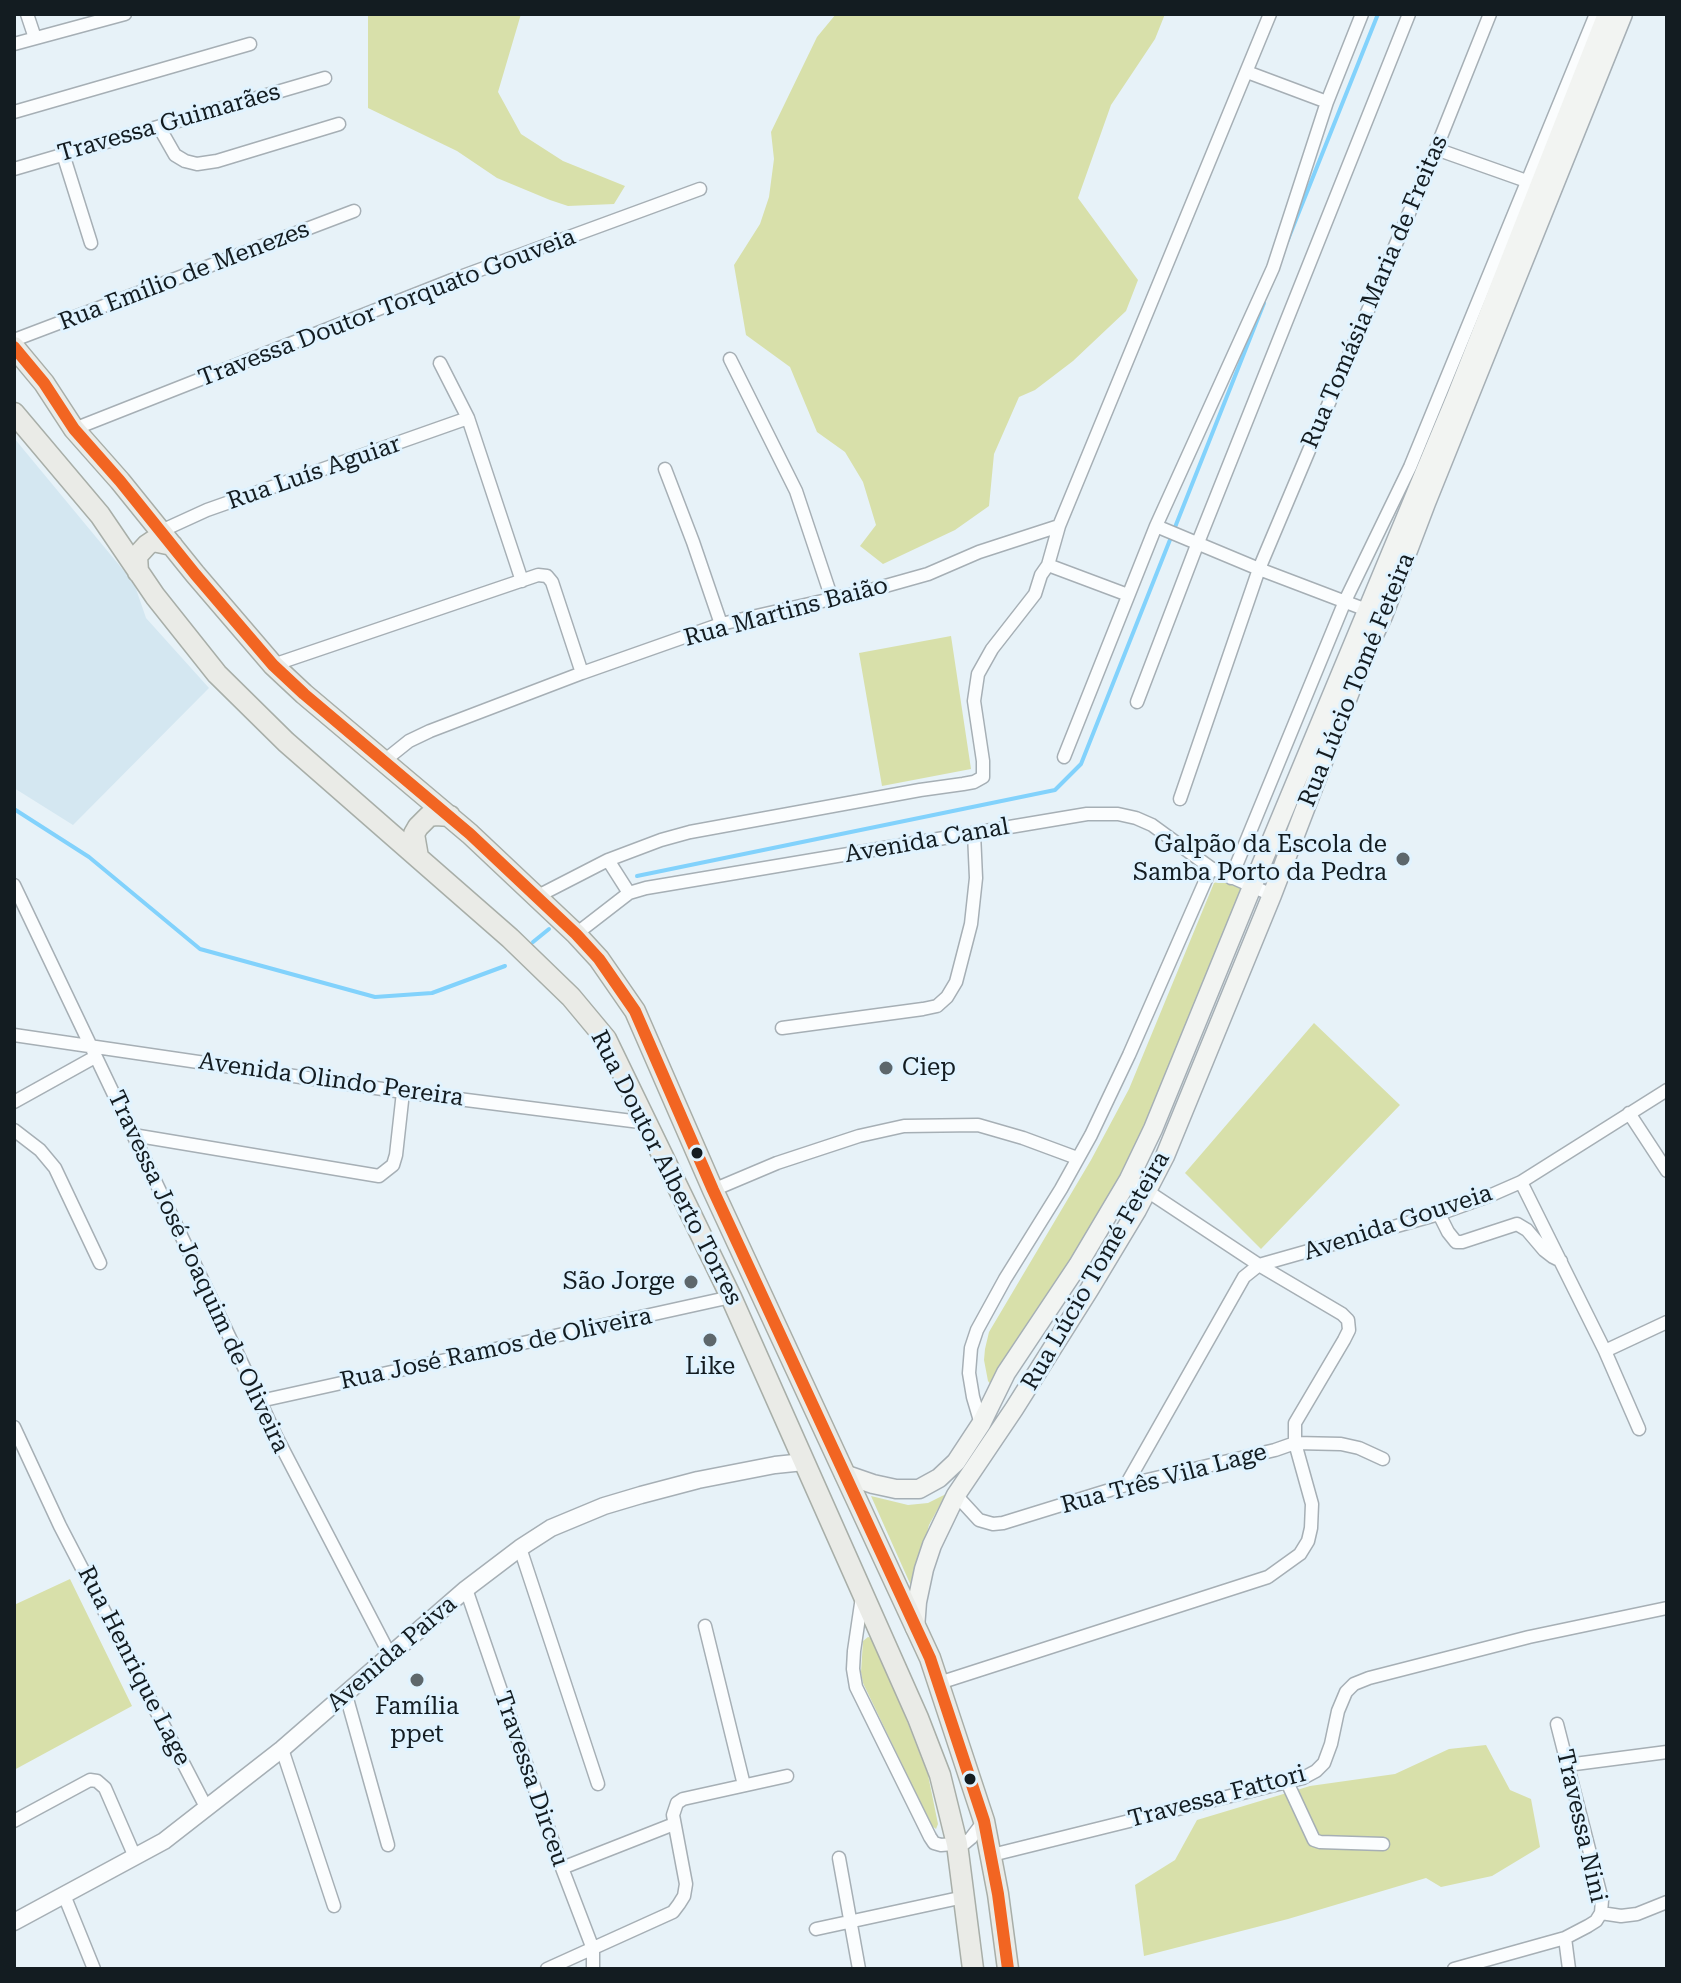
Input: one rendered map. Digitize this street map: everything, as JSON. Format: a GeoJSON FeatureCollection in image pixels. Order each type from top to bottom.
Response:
{"type":"FeatureCollection","features":[{"type":"Feature","properties":{"kind":"main road","name":"Rua Lúcio Tomé Feteira"},"geometry":{"type":"LineString","coordinates":[[844,1474],[896,1489],[919,1489],[939,1478],[956,1462],[981,1424],[1006,1373],[1078,1265],[1129,1179],[1153,1129],[1252,887],[1375,613],[1456,397],[1607,14]]}},
{"type":"Feature","properties":{"kind":"main road","name":"Rua Lúcio Tomé Feteira"},"geometry":{"type":"LineString","coordinates":[[1540,186],[1623,14]]}},
{"type":"Feature","properties":{"kind":"main road"},"geometry":{"type":"LineString","coordinates":[[14,347],[44,383],[74,429],[273,665],[450,816],[576,934],[599,959],[635,1011],[713,1190],[930,1658],[984,1821],[992,1855],[1008,1969]]}},
{"type":"Feature","properties":{"kind":"main road","name":"Rua Doutor Alberto Torres"},"geometry":{"type":"LineString","coordinates":[[14,413],[100,515],[138,572],[217,674],[286,742],[510,938],[589,1016],[611,1047],[731,1297],[918,1718],[940,1775],[957,1844],[973,1969]]}},
{"type":"Feature","properties":{"kind":"main road"},"geometry":{"type":"LineString","coordinates":[[114,535],[126,538],[139,535],[145,526],[147,513]]}},
{"type":"Feature","properties":{"kind":"main road"},"geometry":{"type":"LineString","coordinates":[[138,572],[137,556],[153,541],[167,538]]}},
{"type":"Feature","properties":{"kind":"main road","name":"Rua Lúcio Tomé Feteira"},"geometry":{"type":"LineString","coordinates":[[915,1628],[924,1569],[956,1495],[1072,1316],[1137,1210],[1165,1156],[1272,895],[1363,658],[1375,613]]}},
{"type":"Feature","properties":{"kind":"main road"},"geometry":{"type":"LineString","coordinates":[[418,857],[414,834],[418,827],[429,816],[450,816]]}},
{"type":"Feature","properties":{"kind":"street"},"geometry":{"type":"LineString","coordinates":[[27,14],[35,38]]}},
{"type":"Feature","properties":{"kind":"street"},"geometry":{"type":"LineString","coordinates":[[14,44],[125,14]]}},
{"type":"Feature","properties":{"kind":"street"},"geometry":{"type":"LineString","coordinates":[[1128,595],[1048,565],[1059,526],[1270,14]]}},
{"type":"Feature","properties":{"kind":"street"},"geometry":{"type":"LineString","coordinates":[[1064,757],[1156,526],[1273,268],[1327,102],[1362,14]]}},
{"type":"Feature","properties":{"kind":"street"},"geometry":{"type":"LineString","coordinates":[[1137,702],[1193,543],[1409,14]]}},
{"type":"Feature","properties":{"kind":"street","name":"Rua Tomásia Maria de Freitas"},"geometry":{"type":"LineString","coordinates":[[1180,799],[1259,569],[1490,14]]}},
{"type":"Feature","properties":{"kind":"street"},"geometry":{"type":"LineString","coordinates":[[1231,878],[1345,601],[1540,186],[1596,14]]}},
{"type":"Feature","properties":{"kind":"street"},"geometry":{"type":"LineString","coordinates":[[14,112],[250,44]]}},
{"type":"Feature","properties":{"kind":"street"},"geometry":{"type":"LineString","coordinates":[[1247,72],[1327,102]]}},
{"type":"Feature","properties":{"kind":"street","name":"Travessa Guimarães"},"geometry":{"type":"LineString","coordinates":[[14,169],[325,78]]}},
{"type":"Feature","properties":{"kind":"street"},"geometry":{"type":"LineString","coordinates":[[159,127],[175,155],[197,164],[217,161],[339,124]]}},
{"type":"Feature","properties":{"kind":"street"},"geometry":{"type":"LineString","coordinates":[[1436,149],[1540,186]]}},
{"type":"Feature","properties":{"kind":"street"},"geometry":{"type":"LineString","coordinates":[[63,154],[91,243]]}},
{"type":"Feature","properties":{"kind":"street","name":"Travessa Doutor Torquato Gouveia"},"geometry":{"type":"LineString","coordinates":[[74,429],[452,280],[700,189]]}},
{"type":"Feature","properties":{"kind":"street","name":"Rua Emílio de Menezes"},"geometry":{"type":"LineString","coordinates":[[14,340],[354,211]]}},
{"type":"Feature","properties":{"kind":"street"},"geometry":{"type":"LineString","coordinates":[[730,359],[796,491],[832,599]]}},
{"type":"Feature","properties":{"kind":"street"},"geometry":{"type":"LineString","coordinates":[[440,363],[468,418],[522,581]]}},
{"type":"Feature","properties":{"kind":"street","name":"Rua Luís Aguiar"},"geometry":{"type":"LineString","coordinates":[[167,538],[207,510],[468,418]]}},
{"type":"Feature","properties":{"kind":"street"},"geometry":{"type":"LineString","coordinates":[[665,469],[721,624]]}},
{"type":"Feature","properties":{"kind":"street","name":"Rua Martins Baião"},"geometry":{"type":"LineString","coordinates":[[384,761],[409,741],[430,731],[721,624],[928,574],[979,552],[1059,526]]}},
{"type":"Feature","properties":{"kind":"street"},"geometry":{"type":"LineString","coordinates":[[1156,526],[1375,613]]}},
{"type":"Feature","properties":{"kind":"street","name":"Avenida Canal"},"geometry":{"type":"LineString","coordinates":[[536,897],[608,860],[690,832],[974,782],[983,777],[974,701],[978,674],[992,649],[1035,594],[1048,565]]}},
{"type":"Feature","properties":{"kind":"street"},"geometry":{"type":"LineString","coordinates":[[273,665],[538,575],[547,576],[552,582],[582,673]]}},
{"type":"Feature","properties":{"kind":"street","name":"Avenida Canal"},"geometry":{"type":"LineString","coordinates":[[576,934],[629,893],[646,888],[1087,814],[1118,814],[1152,825],[1211,868],[1272,895]]}},
{"type":"Feature","properties":{"kind":"street"},"geometry":{"type":"LineString","coordinates":[[782,1028],[923,1009],[937,1006],[947,997],[956,982],[971,924],[976,878],[974,833]]}},
{"type":"Feature","properties":{"kind":"street"},"geometry":{"type":"LineString","coordinates":[[608,860],[629,893]]}},
{"type":"Feature","properties":{"kind":"street"},"geometry":{"type":"LineString","coordinates":[[981,1424],[969,1373],[971,1348],[977,1330],[1091,1135],[1211,868]]}},
{"type":"Feature","properties":{"kind":"street","name":"Travessa José Joaquim de Oliveira"},"geometry":{"type":"LineString","coordinates":[[14,885],[282,1450],[390,1655]]}},
{"type":"Feature","properties":{"kind":"street","name":"Avenida Olindo Pereira"},"geometry":{"type":"LineString","coordinates":[[14,1035],[93,1051],[648,1123]]}},
{"type":"Feature","properties":{"kind":"street"},"geometry":{"type":"LineString","coordinates":[[14,1102],[93,1051]]}},
{"type":"Feature","properties":{"kind":"street","name":"Avenida Gouveia"},"geometry":{"type":"LineString","coordinates":[[1259,1265],[1439,1214],[1489,1196],[1521,1182],[1667,1090]]}},
{"type":"Feature","properties":{"kind":"street"},"geometry":{"type":"LineString","coordinates":[[133,1135],[379,1176],[393,1165],[396,1155],[403,1092]]}},
{"type":"Feature","properties":{"kind":"street"},"geometry":{"type":"LineString","coordinates":[[1629,1113],[1667,1171]]}},
{"type":"Feature","properties":{"kind":"street"},"geometry":{"type":"LineString","coordinates":[[713,1190],[777,1163],[859,1136],[904,1126],[978,1125],[1077,1158]]}},
{"type":"Feature","properties":{"kind":"street"},"geometry":{"type":"LineString","coordinates":[[14,1130],[40,1150],[55,1168],[100,1263]]}},
{"type":"Feature","properties":{"kind":"street"},"geometry":{"type":"LineString","coordinates":[[939,1683],[1268,1577],[1300,1554],[1308,1541],[1312,1504],[1295,1443],[1295,1423],[1344,1340],[1349,1330],[1348,1320],[1129,1179]]}},
{"type":"Feature","properties":{"kind":"street"},"geometry":{"type":"LineString","coordinates":[[1521,1182],[1605,1351],[1639,1429]]}},
{"type":"Feature","properties":{"kind":"street"},"geometry":{"type":"LineString","coordinates":[[1439,1214],[1456,1242],[1517,1224],[1527,1230],[1544,1250],[1561,1261]]}},
{"type":"Feature","properties":{"kind":"street"},"geometry":{"type":"LineString","coordinates":[[1126,1485],[1244,1277],[1259,1265]]}},
{"type":"Feature","properties":{"kind":"street","name":"Rua José Ramos de Oliveira"},"geometry":{"type":"LineString","coordinates":[[260,1401],[731,1297]]}},
{"type":"Feature","properties":{"kind":"street"},"geometry":{"type":"LineString","coordinates":[[1605,1351],[1667,1322]]}},
{"type":"Feature","properties":{"kind":"street","name":"Rua Henrique Lage"},"geometry":{"type":"LineString","coordinates":[[14,1427],[60,1526],[206,1807]]}},
{"type":"Feature","properties":{"kind":"street","name":"Rua Três Vila Lage"},"geometry":{"type":"LineString","coordinates":[[956,1495],[979,1520],[993,1524],[1126,1485],[1295,1443],[1341,1444],[1383,1459]]}},
{"type":"Feature","properties":{"kind":"street","name":"Avenida Paiva"},"geometry":{"type":"LineString","coordinates":[[14,1922],[164,1841],[282,1749],[466,1589],[551,1528],[616,1503],[698,1480],[804,1462]]}},
{"type":"Feature","properties":{"kind":"street"},"geometry":{"type":"LineString","coordinates":[[520,1548],[598,1784]]}},
{"type":"Feature","properties":{"kind":"street","name":"Travessa Dirceu"},"geometry":{"type":"LineString","coordinates":[[466,1589],[593,1949],[593,1969]]}},
{"type":"Feature","properties":{"kind":"street"},"geometry":{"type":"LineString","coordinates":[[863,1594],[854,1651],[856,1687],[930,1837],[934,1843],[941,1845],[965,1843],[984,1821]]}},
{"type":"Feature","properties":{"kind":"street","name":"Travessa Fattori"},"geometry":{"type":"LineString","coordinates":[[992,1855],[1303,1778],[1324,1763],[1341,1700],[1354,1684],[1529,1637],[1667,1608]]}},
{"type":"Feature","properties":{"kind":"street"},"geometry":{"type":"LineString","coordinates":[[705,1626],[744,1785]]}},
{"type":"Feature","properties":{"kind":"street"},"geometry":{"type":"LineString","coordinates":[[346,1695],[388,1845]]}},
{"type":"Feature","properties":{"kind":"street","name":"Travessa Nini"},"geometry":{"type":"LineString","coordinates":[[1454,1969],[1565,1938],[1596,1921],[1601,1913],[1602,1900],[1557,1724]]}},
{"type":"Feature","properties":{"kind":"street"},"geometry":{"type":"LineString","coordinates":[[282,1749],[334,1906]]}},
{"type":"Feature","properties":{"kind":"street"},"geometry":{"type":"LineString","coordinates":[[1567,1765],[1667,1752]]}},
{"type":"Feature","properties":{"kind":"street"},"geometry":{"type":"LineString","coordinates":[[547,1969],[673,1912],[684,1896],[686,1884],[674,1824],[677,1803],[683,1799],[787,1776]]}},
{"type":"Feature","properties":{"kind":"street"},"geometry":{"type":"LineString","coordinates":[[14,1821],[90,1780],[97,1781],[105,1788],[135,1857]]}},
{"type":"Feature","properties":{"kind":"street"},"geometry":{"type":"LineString","coordinates":[[1287,1782],[1314,1840],[1383,1844]]}},
{"type":"Feature","properties":{"kind":"street"},"geometry":{"type":"LineString","coordinates":[[562,1868],[674,1824]]}},
{"type":"Feature","properties":{"kind":"street"},"geometry":{"type":"LineString","coordinates":[[839,1858],[859,1969]]}},
{"type":"Feature","properties":{"kind":"street"},"geometry":{"type":"LineString","coordinates":[[64,1895],[94,1969]]}},
{"type":"Feature","properties":{"kind":"street"},"geometry":{"type":"LineString","coordinates":[[816,1929],[964,1897]]}},
{"type":"Feature","properties":{"kind":"street"},"geometry":{"type":"LineString","coordinates":[[1601,1913],[1621,1916],[1637,1914],[1667,1902]]}},
{"type":"Feature","properties":{"kind":"street"},"geometry":{"type":"LineString","coordinates":[[1565,1938],[1569,1969]]}},
{"type":"Feature","properties":{"kind":"shaded area"},"geometry":{"type":"Polygon","coordinates":[[[14,438],[134,583],[146,618],[209,688],[73,825],[14,788],[14,438]]]}},
{"type":"Feature","properties":{"kind":"green space"},"geometry":{"type":"Polygon","coordinates":[[[368,14],[521,14],[498,92],[521,134],[563,161],[625,186],[614,204],[568,206],[550,200],[497,178],[457,151],[368,108],[368,14]]]}},
{"type":"Feature","properties":{"kind":"green space"},"geometry":{"type":"Polygon","coordinates":[[[836,14],[1165,14],[1155,39],[1111,105],[1078,198],[1138,280],[1126,311],[1073,361],[1035,390],[1019,397],[994,454],[989,506],[955,530],[883,564],[860,546],[876,525],[863,482],[845,452],[817,432],[790,367],[746,335],[734,265],[760,224],[769,197],[774,159],[771,132],[817,37],[836,14]]]}},
{"type":"Feature","properties":{"kind":"green space"},"geometry":{"type":"Polygon","coordinates":[[[951,636],[971,769],[882,786],[859,653],[951,636]]]}},
{"type":"Feature","properties":{"kind":"green space"},"geometry":{"type":"Polygon","coordinates":[[[1220,881],[1241,888],[1243,893],[1155,1106],[1120,1179],[992,1386],[984,1360],[989,1332],[1091,1160],[1129,1089],[1214,883],[1220,881]]]}},
{"type":"Feature","properties":{"kind":"green space"},"geometry":{"type":"Polygon","coordinates":[[[1314,1023],[1400,1105],[1261,1249],[1185,1173],[1314,1023]]]}},
{"type":"Feature","properties":{"kind":"green space"},"geometry":{"type":"Polygon","coordinates":[[[946,1494],[929,1525],[912,1588],[871,1496],[908,1505],[928,1503],[946,1494]]]}},
{"type":"Feature","properties":{"kind":"green space"},"geometry":{"type":"Polygon","coordinates":[[[70,1579],[132,1706],[14,1770],[14,1605],[70,1579]]]}},
{"type":"Feature","properties":{"kind":"green space"},"geometry":{"type":"Polygon","coordinates":[[[868,1637],[875,1639],[928,1775],[938,1824],[936,1829],[931,1825],[863,1683],[863,1641],[868,1637]]]}},
{"type":"Feature","properties":{"kind":"green space"},"geometry":{"type":"Polygon","coordinates":[[[1486,1745],[1510,1790],[1531,1799],[1540,1847],[1492,1876],[1441,1887],[1426,1878],[1288,1919],[1144,1956],[1135,1885],[1175,1860],[1197,1820],[1310,1786],[1395,1774],[1449,1749],[1486,1745]]]}},
{"type":"Feature","properties":{"kind":"waterway"},"geometry":{"type":"LineString","coordinates":[[1287,242],[1378,14]]}},
{"type":"Feature","properties":{"kind":"waterway"},"geometry":{"type":"LineString","coordinates":[[637,876],[1055,790],[1081,764],[1264,303]]}},
{"type":"Feature","properties":{"kind":"waterway"},"geometry":{"type":"LineString","coordinates":[[14,809],[89,857],[200,949],[375,997],[432,993],[505,966]]}},
{"type":"Feature","properties":{"kind":"waterway"},"geometry":{"type":"LineString","coordinates":[[533,942],[549,929]]}},
{"type":"Feature","properties":{"kind":"transit line"},"geometry":{"type":"LineString","coordinates":[[14,347],[44,383],[74,429],[273,665],[470,834],[576,934],[599,959],[635,1011],[713,1190],[930,1658],[984,1821],[1008,1969]]}},
{"type":"Feature","properties":{"kind":"place","name":"Galpão da Escola de Samba Porto da Pedra"},"geometry":{"type":"Point","coordinates":[1403,859]}},
{"type":"Feature","properties":{"kind":"place","name":"Ciep"},"geometry":{"type":"Point","coordinates":[886,1068]}},
{"type":"Feature","properties":{"kind":"place","name":"São Jorge"},"geometry":{"type":"Point","coordinates":[691,1282]}},
{"type":"Feature","properties":{"kind":"place","name":"Like"},"geometry":{"type":"Point","coordinates":[710,1340]}},
{"type":"Feature","properties":{"kind":"place","name":"Família ppet"},"geometry":{"type":"Point","coordinates":[417,1680]}}]}
